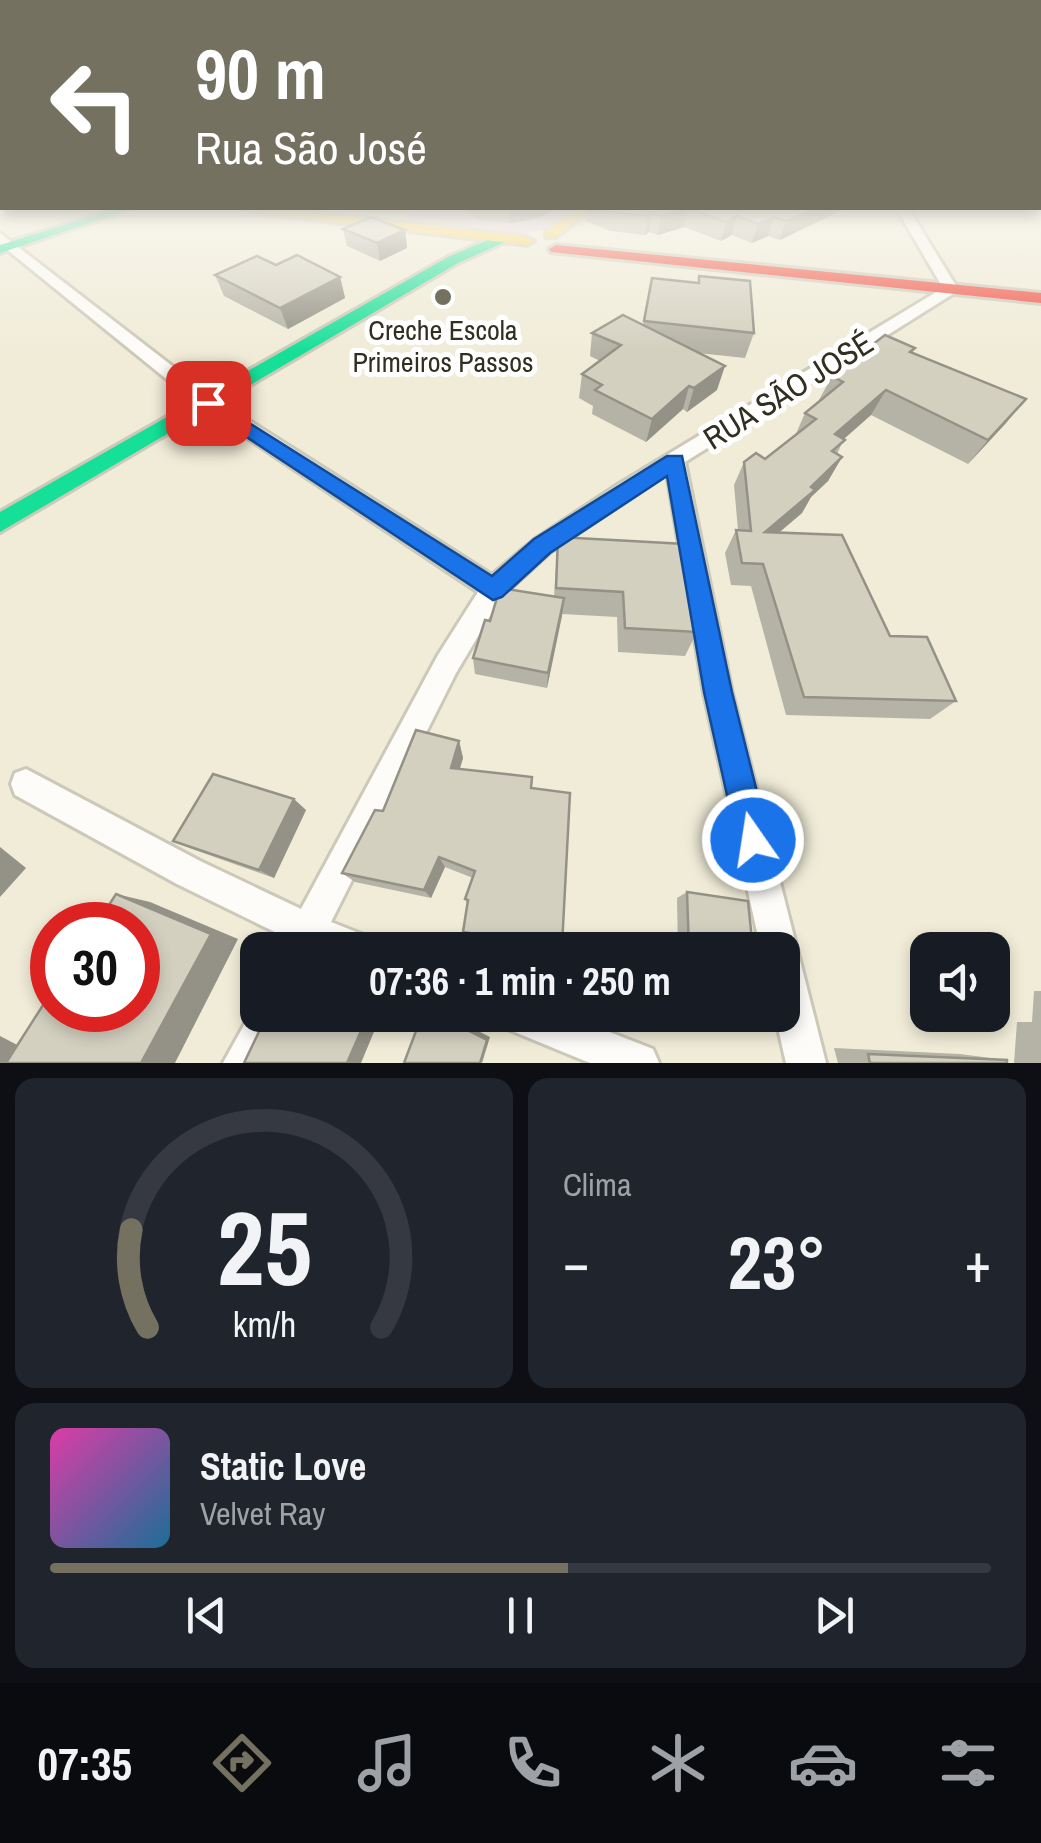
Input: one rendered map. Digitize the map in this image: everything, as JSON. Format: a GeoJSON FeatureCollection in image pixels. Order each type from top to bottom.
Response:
{"type":"FeatureCollection","features":[{"type":"Feature","properties":{"kind":"street"},"geometry":{"type":"LineString","coordinates":[[14,252],[208,403],[493,589]]}},
{"type":"Feature","properties":{"kind":"street"},"geometry":{"type":"LineString","coordinates":[[0,523],[471,252]]}},
{"type":"Feature","properties":{"kind":"street"},"geometry":{"type":"LineString","coordinates":[[657,252],[947,282],[1041,298]]}},
{"type":"Feature","properties":{"kind":"street"},"geometry":{"type":"LineString","coordinates":[[929,252],[947,282]]}},
{"type":"Feature","properties":{"kind":"street"},"geometry":{"type":"LineString","coordinates":[[947,282],[1041,284]]}},
{"type":"Feature","properties":{"kind":"street","name":"RUA SÃO JOSÉ"},"geometry":{"type":"LineString","coordinates":[[307,932],[446,664],[493,589],[555,537],[947,282]]}},
{"type":"Feature","properties":{"kind":"street"},"geometry":{"type":"LineString","coordinates":[[674,461],[718,692],[775,932]]}},
{"type":"Feature","properties":{"kind":"street"},"geometry":{"type":"LineString","coordinates":[[26,784],[289,932]]}},
{"type":"Feature","properties":{"kind":"street"},"geometry":{"type":"LineString","coordinates":[[243,1063],[258,1032]]}},
{"type":"Feature","properties":{"kind":"street"},"geometry":{"type":"LineString","coordinates":[[561,1032],[639,1063]]}},
{"type":"Feature","properties":{"kind":"street"},"geometry":{"type":"LineString","coordinates":[[798,1032],[806,1063]]}},
{"type":"Feature","properties":{"kind":"building"},"geometry":{"type":"Polygon","coordinates":[[[297,255],[340,277],[280,308],[215,275],[257,256],[276,265],[297,255]]]}},
{"type":"Feature","properties":{"kind":"building"},"geometry":{"type":"Polygon","coordinates":[[[699,276],[750,281],[754,333],[644,321],[652,278],[699,283],[699,276]]]}},
{"type":"Feature","properties":{"kind":"building"},"geometry":{"type":"Polygon","coordinates":[[[623,315],[725,366],[694,388],[689,386],[652,419],[595,390],[602,385],[582,374],[621,345],[592,333],[623,315]]]}},
{"type":"Feature","properties":{"kind":"building"},"geometry":{"type":"Polygon","coordinates":[[[885,335],[915,348],[910,352],[1026,399],[988,440],[886,390],[835,434],[845,440],[832,451],[842,457],[811,487],[815,490],[765,532],[842,535],[890,636],[927,637],[956,701],[804,697],[763,564],[742,563],[736,530],[751,531],[744,462],[756,453],[765,459],[816,419],[805,413],[843,382],[832,376],[885,335]]]}},
{"type":"Feature","properties":{"kind":"building"},"geometry":{"type":"Polygon","coordinates":[[[558,537],[685,544],[697,632],[625,628],[623,592],[556,588],[558,537]]]}},
{"type":"Feature","properties":{"kind":"building"},"geometry":{"type":"Polygon","coordinates":[[[500,588],[564,598],[548,673],[473,658],[500,588]]]}},
{"type":"Feature","properties":{"kind":"building"},"geometry":{"type":"Polygon","coordinates":[[[416,730],[459,741],[451,768],[532,777],[531,788],[570,793],[563,932],[463,932],[468,900],[465,899],[475,871],[439,857],[424,890],[342,873],[375,810],[383,811],[416,730]]]}},
{"type":"Feature","properties":{"kind":"building"},"geometry":{"type":"Polygon","coordinates":[[[213,774],[294,799],[259,870],[173,841],[213,774]]]}},
{"type":"Feature","properties":{"kind":"building"},"geometry":{"type":"Polygon","coordinates":[[[687,892],[748,901],[751,932],[688,932],[687,892]]]}},
{"type":"Feature","properties":{"kind":"building"},"geometry":{"type":"Polygon","coordinates":[[[116,894],[135,902],[111,902],[116,894]]]}},
{"type":"Feature","properties":{"kind":"building"},"geometry":{"type":"Polygon","coordinates":[[[160,913],[211,934],[160,1028],[160,913]]]}},
{"type":"Feature","properties":{"kind":"building"},"geometry":{"type":"Polygon","coordinates":[[[30,1025],[30,1032],[158,1032],[141,1063],[6,1063],[30,1025]]]}},
{"type":"Feature","properties":{"kind":"building"},"geometry":{"type":"Polygon","coordinates":[[[259,1032],[361,1032],[347,1063],[244,1063],[259,1032]]]}},
{"type":"Feature","properties":{"kind":"building"},"geometry":{"type":"Polygon","coordinates":[[[416,1032],[471,1032],[487,1040],[480,1063],[404,1063],[416,1032]]]}},
{"type":"Feature","properties":{"kind":"building"},"geometry":{"type":"Polygon","coordinates":[[[868,1054],[1007,1060],[1007,1063],[870,1063],[868,1054]]]}},
{"type":"Feature","properties":{"kind":"traffic: fast"},"geometry":{"type":"LineString","coordinates":[[0,523],[472,252]]}},
{"type":"Feature","properties":{"kind":"traffic: jam"},"geometry":{"type":"LineString","coordinates":[[582,252],[1041,298]]}},
{"type":"Feature","properties":{"kind":"place","name":"Creche Escola Primeiros Passos"},"geometry":{"type":"Point","coordinates":[443,297]}},
{"type":"Feature","properties":{"kind":"route"},"geometry":{"type":"LineString","coordinates":[[208,403],[493,589],[542,546],[674,461],[718,692],[753,840]]}}]}
